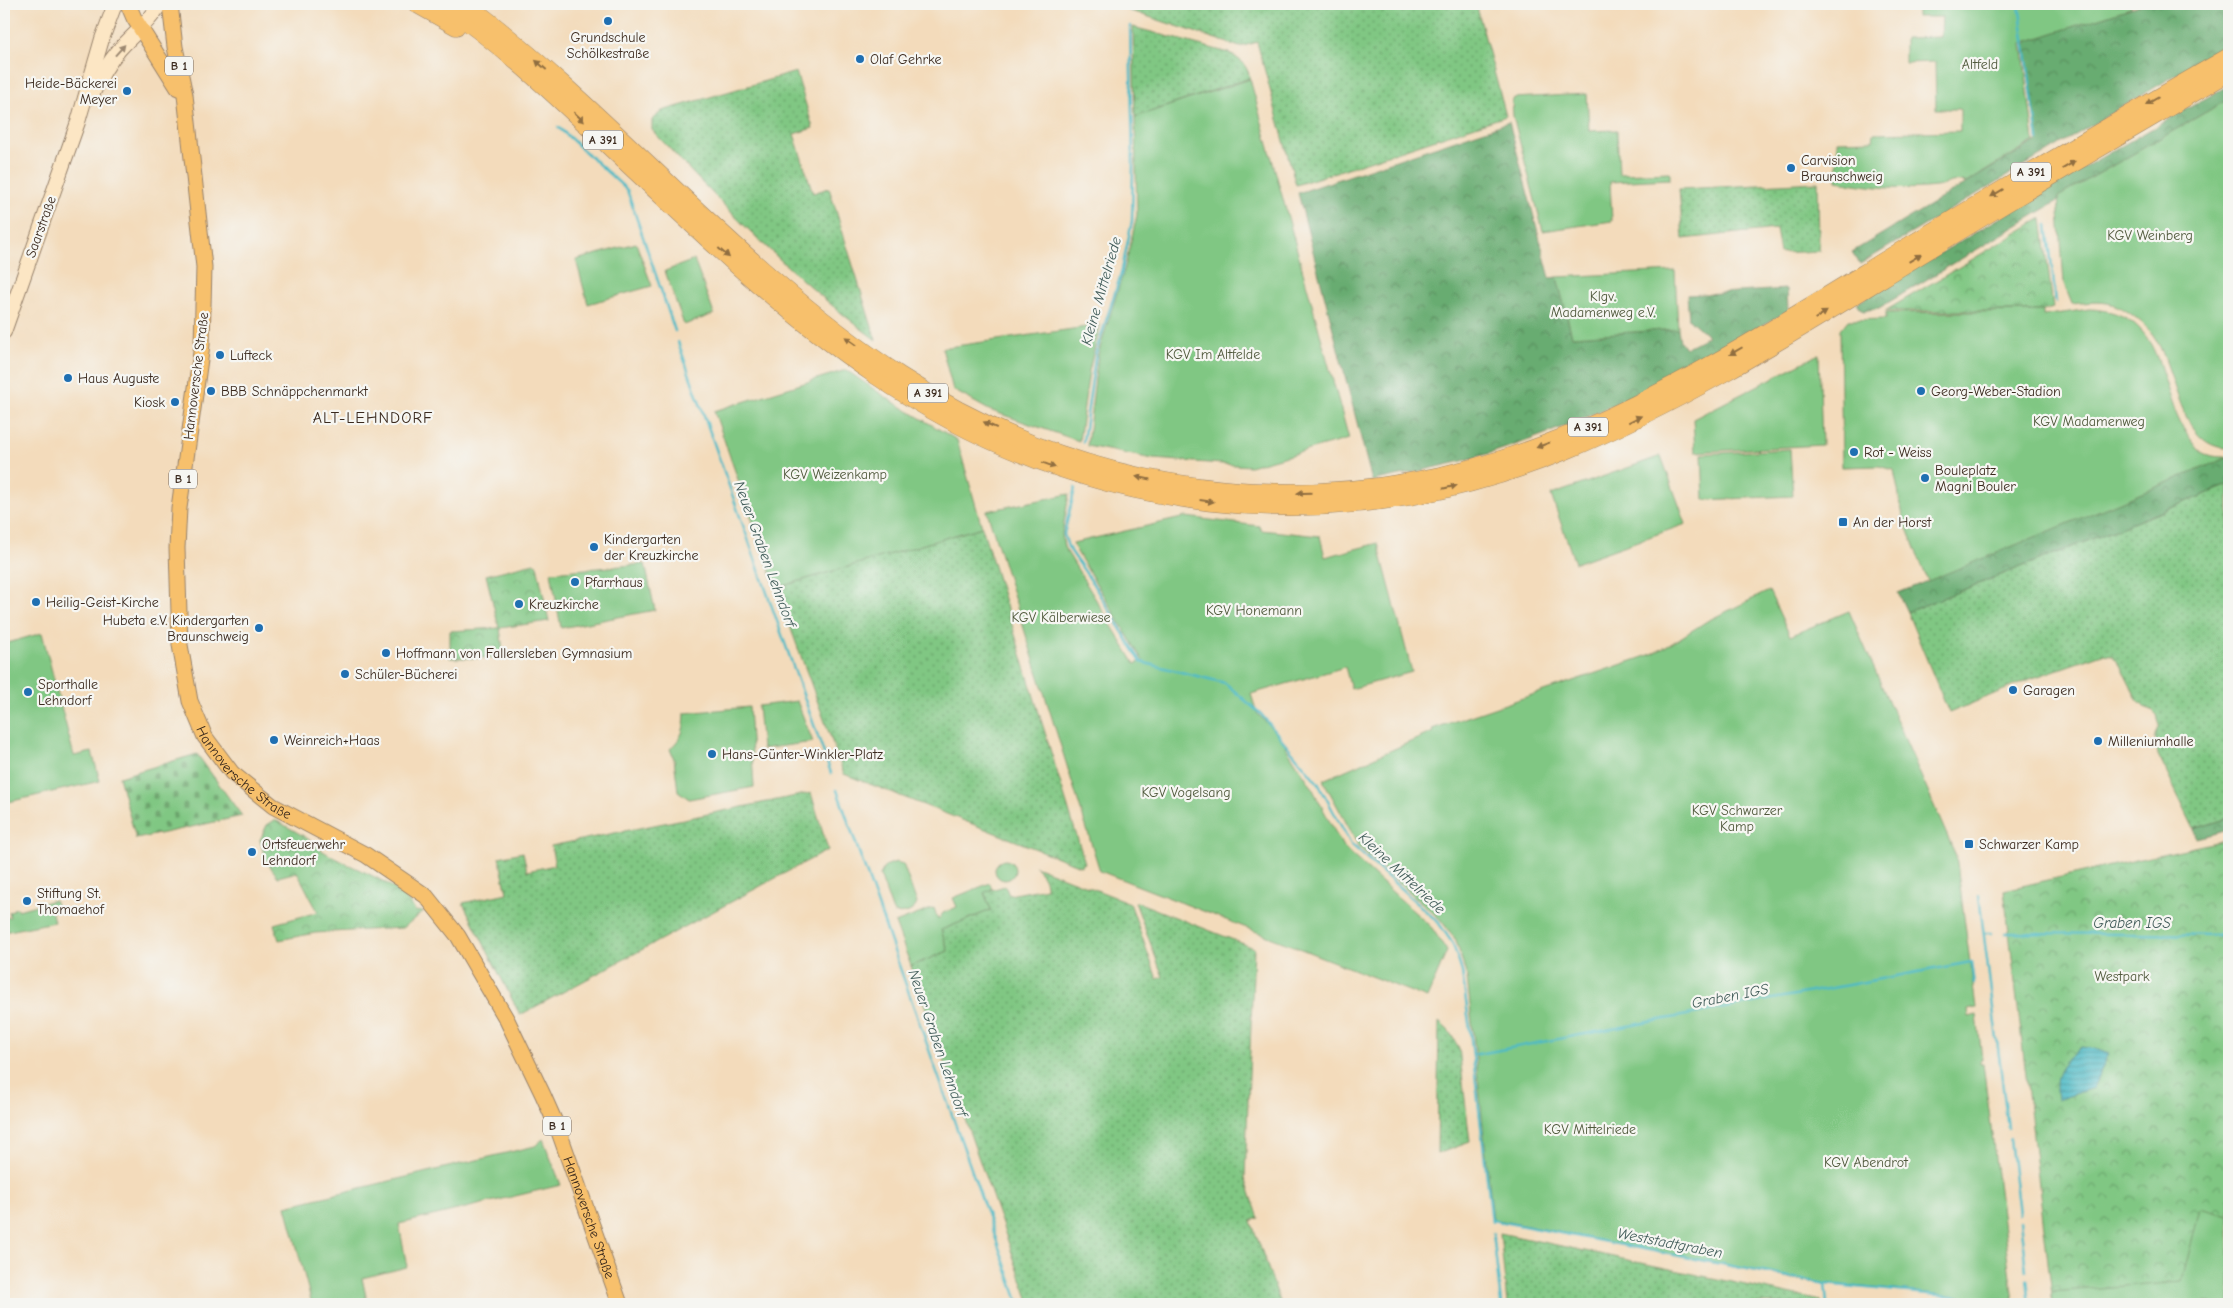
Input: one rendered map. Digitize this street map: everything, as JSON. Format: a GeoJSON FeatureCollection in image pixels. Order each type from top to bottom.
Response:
{"type":"FeatureCollection","features":[{"type":"Feature","properties":{"kind":"highway"},"geometry":{"type":"LineString","coordinates":[[417,4],[474,38],[529,80],[543,84]]}},
{"type":"Feature","properties":{"kind":"highway","name":"A 391"},"geometry":{"type":"LineString","coordinates":[[442,4],[511,56],[543,84],[701,232],[794,313],[887,383],[966,428],[1030,458],[1061,469],[1136,490],[1231,504],[1307,506],[1354,497],[1476,481],[1562,452],[1664,405],[1872,277],[2057,157],[2229,57]]}},
{"type":"Feature","properties":{"kind":"highway","name":"A 391"},"geometry":{"type":"LineString","coordinates":[[466,4],[543,66],[703,217],[802,304],[902,377],[964,412],[1033,445],[1096,467],[1138,478],[1233,492],[1354,497]]}},
{"type":"Feature","properties":{"kind":"highway","name":"A 391"},"geometry":{"type":"LineString","coordinates":[[1872,277],[2229,72]]}},
{"type":"Feature","properties":{"kind":"main road","name":"Hannoversche Straße"},"geometry":{"type":"LineString","coordinates":[[128,4],[141,29],[177,84],[187,120]]}},
{"type":"Feature","properties":{"kind":"main road","name":"Hannoversche Straße"},"geometry":{"type":"LineString","coordinates":[[170,4],[178,66],[185,95],[204,267],[205,298],[202,345],[179,508],[176,548],[180,645],[192,706],[215,753],[238,778],[273,806],[366,856],[426,896],[458,936],[508,1020],[558,1129],[620,1304]]}},
{"type":"Feature","properties":{"kind":"street","name":"Saarstraße"},"geometry":{"type":"LineString","coordinates":[[4,332],[78,122],[94,65],[115,4]]}},
{"type":"Feature","properties":{"kind":"street","name":"Saarstraße"},"geometry":{"type":"LineString","coordinates":[[78,122],[86,110],[98,83],[116,54],[141,29],[160,4]]}},
{"type":"Feature","properties":{"kind":"street"},"geometry":{"type":"LineString","coordinates":[[94,65],[95,77],[98,83]]}},
{"type":"Feature","properties":{"kind":"green space"},"geometry":{"type":"Polygon","coordinates":[[[1128,4],[1476,4],[1506,116],[1296,185],[1257,42],[1240,47],[1128,10],[1128,4]]]}},
{"type":"Feature","properties":{"kind":"green space","name":"Altfeld"},"geometry":{"type":"Polygon","coordinates":[[[1917,4],[2133,4],[2130,8],[2022,43],[2034,141],[1966,183],[1951,182],[1936,187],[1898,188],[1873,187],[1837,181],[1837,141],[1873,140],[1874,133],[1960,131],[1960,109],[1936,109],[1935,62],[1905,63],[1905,38],[1941,37],[1942,17],[1917,17],[1917,4]]]}},
{"type":"Feature","properties":{"kind":"green space"},"geometry":{"type":"Polygon","coordinates":[[[2143,4],[2229,4],[2229,43],[1860,264],[1852,252],[2038,140],[2024,47],[2028,41],[2143,4]]]}},
{"type":"Feature","properties":{"kind":"green space"},"geometry":{"type":"Polygon","coordinates":[[[1133,27],[1229,53],[1243,63],[1250,78],[1135,117],[1133,27]]]}},
{"type":"Feature","properties":{"kind":"green space"},"geometry":{"type":"Polygon","coordinates":[[[796,72],[813,128],[794,134],[813,193],[829,188],[876,340],[788,267],[705,186],[652,130],[652,120],[662,111],[796,72]]]}},
{"type":"Feature","properties":{"kind":"green space","name":"KGV Im Altfelde"},"geometry":{"type":"Polygon","coordinates":[[[1250,79],[1349,439],[1250,466],[1153,459],[1087,446],[1098,354],[1125,267],[1137,215],[1135,117],[1250,79]]]}},
{"type":"Feature","properties":{"kind":"green space"},"geometry":{"type":"Polygon","coordinates":[[[2229,85],[2229,99],[2058,197],[2058,201],[1879,308],[1863,311],[1857,303],[2095,161],[2229,85]]]}},
{"type":"Feature","properties":{"kind":"green space"},"geometry":{"type":"Polygon","coordinates":[[[1587,94],[1589,131],[1617,130],[1619,174],[1670,172],[1670,179],[1610,182],[1612,221],[1543,231],[1513,116],[1512,102],[1514,98],[1587,94]]]}},
{"type":"Feature","properties":{"kind":"green space","name":"KGV Weinberg"},"geometry":{"type":"Polygon","coordinates":[[[2229,99],[2229,448],[2212,445],[2199,436],[2189,422],[2162,352],[2153,334],[2144,325],[2128,312],[2113,304],[2090,302],[2072,304],[2064,284],[2058,197],[2229,99]]]}},
{"type":"Feature","properties":{"kind":"green space"},"geometry":{"type":"Polygon","coordinates":[[[1509,122],[1550,278],[1557,277],[1572,336],[1678,329],[1680,341],[1685,348],[1708,336],[1689,319],[1687,295],[1787,289],[1788,311],[1653,385],[1548,433],[1478,457],[1372,481],[1298,193],[1509,122]]]}},
{"type":"Feature","properties":{"kind":"green space"},"geometry":{"type":"Polygon","coordinates":[[[1818,182],[1819,251],[1780,253],[1776,229],[1683,239],[1679,189],[1818,182]]]}},
{"type":"Feature","properties":{"kind":"green space"},"geometry":{"type":"Polygon","coordinates":[[[2042,218],[2053,308],[2043,311],[1885,311],[2042,218]]]}},
{"type":"Feature","properties":{"kind":"green space"},"geometry":{"type":"Polygon","coordinates":[[[636,243],[652,286],[588,304],[576,260],[636,243]]]}},
{"type":"Feature","properties":{"kind":"green space"},"geometry":{"type":"Polygon","coordinates":[[[694,260],[714,314],[684,325],[665,271],[694,260]]]}},
{"type":"Feature","properties":{"kind":"green space","name":"Klgv. Madamenweg e.V."},"geometry":{"type":"Polygon","coordinates":[[[1675,271],[1678,329],[1572,336],[1557,277],[1675,271]]]}},
{"type":"Feature","properties":{"kind":"green space","name":"KGV Madamenweg"},"geometry":{"type":"Polygon","coordinates":[[[2089,309],[2116,313],[2135,324],[2149,340],[2181,424],[2193,442],[2200,451],[2206,454],[2216,457],[2229,457],[1928,581],[1904,521],[1894,470],[1879,466],[1842,467],[1840,330],[1848,320],[1886,319],[1886,313],[2043,311],[2043,316],[2089,309]]]}},
{"type":"Feature","properties":{"kind":"green space"},"geometry":{"type":"Polygon","coordinates":[[[1100,325],[1089,371],[1079,441],[989,410],[953,390],[942,348],[1100,325]]]}},
{"type":"Feature","properties":{"kind":"green space"},"geometry":{"type":"Polygon","coordinates":[[[1819,354],[1822,445],[1695,452],[1693,419],[1819,354]]]}},
{"type":"Feature","properties":{"kind":"green space","name":"KGV Weizenkamp"},"geometry":{"type":"Polygon","coordinates":[[[846,370],[890,400],[957,440],[982,527],[776,588],[714,411],[846,370]]]}},
{"type":"Feature","properties":{"kind":"green space"},"geometry":{"type":"Polygon","coordinates":[[[1790,449],[1793,496],[1704,500],[1702,454],[1790,449]]]}},
{"type":"Feature","properties":{"kind":"green space"},"geometry":{"type":"Polygon","coordinates":[[[1661,456],[1686,524],[1575,563],[1551,495],[1661,456]]]}},
{"type":"Feature","properties":{"kind":"green space"},"geometry":{"type":"Polygon","coordinates":[[[2229,457],[2229,485],[1907,612],[1898,593],[2229,457]]]}},
{"type":"Feature","properties":{"kind":"green space"},"geometry":{"type":"Polygon","coordinates":[[[2229,485],[2229,818],[2194,829],[2158,755],[2155,737],[2160,725],[2157,715],[2138,701],[2120,665],[2112,655],[2102,654],[2030,679],[1949,713],[1907,612],[2229,485]]]}},
{"type":"Feature","properties":{"kind":"green space"},"geometry":{"type":"Polygon","coordinates":[[[1069,494],[1062,534],[1064,547],[1135,664],[1143,661],[1073,543],[1186,517],[1259,526],[1261,530],[1320,536],[1325,557],[1378,543],[1412,672],[1351,689],[1345,667],[1251,694],[1257,713],[1288,745],[1285,746],[1310,784],[1343,847],[1432,928],[1447,951],[1427,998],[1100,871],[987,511],[1069,494]]]}},
{"type":"Feature","properties":{"kind":"green space"},"geometry":{"type":"Polygon","coordinates":[[[982,527],[1085,863],[1080,866],[844,774],[776,588],[982,527]]]}},
{"type":"Feature","properties":{"kind":"green space"},"geometry":{"type":"Polygon","coordinates":[[[534,563],[537,565],[549,621],[500,628],[504,658],[450,658],[450,631],[499,628],[486,575],[534,563]]]}},
{"type":"Feature","properties":{"kind":"green space"},"geometry":{"type":"Polygon","coordinates":[[[645,564],[655,610],[561,628],[551,572],[645,564]]]}},
{"type":"Feature","properties":{"kind":"green space"},"geometry":{"type":"Polygon","coordinates":[[[1769,591],[1790,636],[1849,611],[1956,856],[1976,1008],[1968,1010],[1969,1017],[1977,1015],[1982,1059],[1980,1059],[1980,1063],[1983,1063],[2013,1301],[1809,1282],[1493,1219],[1467,977],[1456,940],[1440,919],[1360,848],[1323,780],[1433,732],[1432,729],[1652,654],[1707,621],[1769,591]]]}},
{"type":"Feature","properties":{"kind":"green space"},"geometry":{"type":"Polygon","coordinates":[[[42,633],[74,756],[92,752],[100,781],[4,803],[4,644],[42,633]]]}},
{"type":"Feature","properties":{"kind":"green space"},"geometry":{"type":"Polygon","coordinates":[[[797,701],[813,742],[762,749],[758,706],[797,701]]]}},
{"type":"Feature","properties":{"kind":"green space","name":"Hans-Günter-Winkler-Platz"},"geometry":{"type":"Polygon","coordinates":[[[749,707],[754,787],[689,799],[678,791],[674,759],[670,749],[682,733],[685,713],[749,707]]]}},
{"type":"Feature","properties":{"kind":"green space"},"geometry":{"type":"Polygon","coordinates":[[[197,754],[242,816],[136,839],[119,777],[197,754]]]}},
{"type":"Feature","properties":{"kind":"green space"},"geometry":{"type":"Polygon","coordinates":[[[811,793],[828,850],[520,1015],[463,903],[507,893],[499,857],[523,852],[527,871],[555,865],[551,846],[811,793]]]}},
{"type":"Feature","properties":{"kind":"green space"},"geometry":{"type":"Polygon","coordinates":[[[2229,818],[2229,830],[2196,838],[2194,829],[2229,818]]]}},
{"type":"Feature","properties":{"kind":"green space"},"geometry":{"type":"Polygon","coordinates":[[[275,820],[307,838],[334,857],[386,883],[408,900],[415,911],[424,912],[402,928],[315,933],[279,940],[274,924],[318,912],[297,872],[278,877],[266,861],[260,840],[267,825],[275,820]]]}},
{"type":"Feature","properties":{"kind":"green space","name":"Westpark"},"geometry":{"type":"Polygon","coordinates":[[[2229,839],[2229,1304],[2053,1304],[2004,890],[2229,839]]]}},
{"type":"Feature","properties":{"kind":"green space"},"geometry":{"type":"Polygon","coordinates":[[[1005,860],[1012,863],[1015,870],[1012,877],[1005,880],[998,877],[995,870],[998,863],[1005,860]]]}},
{"type":"Feature","properties":{"kind":"green space"},"geometry":{"type":"Polygon","coordinates":[[[896,862],[903,864],[917,903],[914,909],[901,914],[894,913],[880,875],[885,866],[896,862]]]}},
{"type":"Feature","properties":{"kind":"green space"},"geometry":{"type":"Polygon","coordinates":[[[1035,866],[1130,903],[1157,979],[1163,977],[1135,902],[1254,948],[1245,1178],[1259,1218],[1251,1221],[1281,1304],[1030,1304],[911,966],[948,951],[941,930],[991,910],[984,892],[1005,886],[1009,895],[1046,888],[1041,873],[1035,866]]]}},
{"type":"Feature","properties":{"kind":"green space"},"geometry":{"type":"Polygon","coordinates":[[[990,883],[992,889],[984,893],[991,910],[941,930],[948,951],[911,966],[895,923],[934,908],[938,920],[943,913],[957,907],[953,898],[990,883]]]}},
{"type":"Feature","properties":{"kind":"green space"},"geometry":{"type":"Polygon","coordinates":[[[54,900],[57,907],[51,909],[54,922],[4,932],[4,914],[5,918],[10,917],[9,912],[13,911],[13,909],[18,908],[18,910],[54,900]]]}},
{"type":"Feature","properties":{"kind":"green space"},"geometry":{"type":"Polygon","coordinates":[[[1439,1022],[1449,1031],[1459,1048],[1470,1142],[1437,1154],[1439,1022]]]}},
{"type":"Feature","properties":{"kind":"green space"},"geometry":{"type":"Polygon","coordinates":[[[543,1139],[561,1185],[399,1224],[407,1267],[362,1278],[367,1301],[356,1304],[312,1304],[286,1206],[535,1146],[543,1139]]]}},
{"type":"Feature","properties":{"kind":"green space"},"geometry":{"type":"Polygon","coordinates":[[[2200,1208],[2229,1216],[2229,1304],[2053,1304],[2052,1292],[2182,1281],[2200,1208]]]}},
{"type":"Feature","properties":{"kind":"green space"},"geometry":{"type":"Polygon","coordinates":[[[1500,1233],[1821,1301],[1822,1304],[1507,1304],[1500,1233]]]}},
{"type":"Feature","properties":{"kind":"water"},"geometry":{"type":"Polygon","coordinates":[[[2081,1047],[2098,1049],[2109,1053],[2093,1088],[2057,1100],[2056,1082],[2060,1070],[2068,1059],[2081,1047]]]}},
{"type":"Feature","properties":{"kind":"waterway","name":"Kleine Mittelriede"},"geometry":{"type":"LineString","coordinates":[[1131,4],[1131,11]]}},
{"type":"Feature","properties":{"kind":"waterway"},"geometry":{"type":"LineString","coordinates":[[2019,4],[2038,140]]}},
{"type":"Feature","properties":{"kind":"waterway","name":"Kleine Mittelriede"},"geometry":{"type":"LineString","coordinates":[[1083,442],[1096,352],[1121,274],[1132,221],[1133,163],[1130,26]]}},
{"type":"Feature","properties":{"kind":"waterway","name":"Neuer Graben Lehndorf"},"geometry":{"type":"LineString","coordinates":[[558,127],[627,190],[675,331]]}},
{"type":"Feature","properties":{"kind":"waterway"},"geometry":{"type":"LineString","coordinates":[[2047,225],[2056,302]]}},
{"type":"Feature","properties":{"kind":"waterway","name":"Neuer Graben Lehndorf"},"geometry":{"type":"LineString","coordinates":[[678,342],[831,773]]}},
{"type":"Feature","properties":{"kind":"waterway","name":"Kleine Mittelriede"},"geometry":{"type":"LineString","coordinates":[[1075,488],[1064,534],[1068,547],[1141,662],[1225,683],[1261,714],[1318,783],[1351,844],[1438,922],[1453,944],[1462,972],[1492,1222]]}},
{"type":"Feature","properties":{"kind":"waterway","name":"Neuer Graben Lehndorf"},"geometry":{"type":"LineString","coordinates":[[837,790],[1019,1304]]}},
{"type":"Feature","properties":{"kind":"waterway"},"geometry":{"type":"LineString","coordinates":[[1979,896],[2008,1128]]}},
{"type":"Feature","properties":{"kind":"waterway","name":"Graben IGS"},"geometry":{"type":"LineString","coordinates":[[1984,933],[1991,933]]}},
{"type":"Feature","properties":{"kind":"waterway","name":"Graben IGS"},"geometry":{"type":"LineString","coordinates":[[2005,933],[2229,935]]}},
{"type":"Feature","properties":{"kind":"waterway","name":"Graben IGS"},"geometry":{"type":"LineString","coordinates":[[1473,1055],[1971,962],[1974,984]]}},
{"type":"Feature","properties":{"kind":"waterway"},"geometry":{"type":"LineString","coordinates":[[2010,1139],[2019,1214]]}},
{"type":"Feature","properties":{"kind":"waterway","name":"Weststadtgraben"},"geometry":{"type":"LineString","coordinates":[[1492,1220],[1825,1284],[1827,1304]]}},
{"type":"Feature","properties":{"kind":"waterway"},"geometry":{"type":"LineString","coordinates":[[2020,1221],[2026,1270]]}},
{"type":"Feature","properties":{"kind":"waterway","name":"Kleine Mittelriede"},"geometry":{"type":"LineString","coordinates":[[1493,1233],[1501,1304]]}},
{"type":"Feature","properties":{"kind":"waterway"},"geometry":{"type":"LineString","coordinates":[[2027,1279],[2030,1304]]}},
{"type":"Feature","properties":{"kind":"waterway"},"geometry":{"type":"LineString","coordinates":[[1825,1284],[2012,1302]]}},
{"type":"Feature","properties":{"kind":"place","name":"Grundschule Schölkestraße"},"geometry":{"type":"Point","coordinates":[608,21]}},
{"type":"Feature","properties":{"kind":"place","name":"Olaf Gehrke"},"geometry":{"type":"Point","coordinates":[860,59]}},
{"type":"Feature","properties":{"kind":"place","name":"Heide-Bäckerei Meyer"},"geometry":{"type":"Point","coordinates":[127,91]}},
{"type":"Feature","properties":{"kind":"place","name":"Carvision Braunschweig"},"geometry":{"type":"Point","coordinates":[1791,168]}},
{"type":"Feature","properties":{"kind":"place","name":"Lufteck"},"geometry":{"type":"Point","coordinates":[220,355]}},
{"type":"Feature","properties":{"kind":"place","name":"Haus Auguste"},"geometry":{"type":"Point","coordinates":[68,378]}},
{"type":"Feature","properties":{"kind":"place","name":"BBB Schnäppchenmarkt"},"geometry":{"type":"Point","coordinates":[211,391]}},
{"type":"Feature","properties":{"kind":"place","name":"Georg-Weber-Stadion"},"geometry":{"type":"Point","coordinates":[1921,391]}},
{"type":"Feature","properties":{"kind":"place","name":"Kiosk"},"geometry":{"type":"Point","coordinates":[175,402]}},
{"type":"Feature","properties":{"kind":"place","name":"Rot - Weiss"},"geometry":{"type":"Point","coordinates":[1854,452]}},
{"type":"Feature","properties":{"kind":"place","name":"Bouleplatz Magni Bouler"},"geometry":{"type":"Point","coordinates":[1925,478]}},
{"type":"Feature","properties":{"kind":"place","name":"An der Horst"},"geometry":{"type":"Point","coordinates":[1843,522]}},
{"type":"Feature","properties":{"kind":"place","name":"Kindergarten der Kreuzkirche"},"geometry":{"type":"Point","coordinates":[594,547]}},
{"type":"Feature","properties":{"kind":"place","name":"Pfarrhaus"},"geometry":{"type":"Point","coordinates":[575,582]}},
{"type":"Feature","properties":{"kind":"place","name":"Heilig-Geist-Kirche"},"geometry":{"type":"Point","coordinates":[36,602]}},
{"type":"Feature","properties":{"kind":"place","name":"Kreuzkirche"},"geometry":{"type":"Point","coordinates":[519,604]}},
{"type":"Feature","properties":{"kind":"place","name":"Hubeta e.V. Kindergarten Braunschweig"},"geometry":{"type":"Point","coordinates":[259,628]}},
{"type":"Feature","properties":{"kind":"place","name":"Hoffmann von Fallersleben Gymnasium"},"geometry":{"type":"Point","coordinates":[386,653]}},
{"type":"Feature","properties":{"kind":"place","name":"Schüler-Bücherei"},"geometry":{"type":"Point","coordinates":[345,674]}},
{"type":"Feature","properties":{"kind":"place","name":"Garagen"},"geometry":{"type":"Point","coordinates":[2013,690]}},
{"type":"Feature","properties":{"kind":"place","name":"Sporthalle Lehndorf"},"geometry":{"type":"Point","coordinates":[28,692]}},
{"type":"Feature","properties":{"kind":"place","name":"Weinreich+Haas"},"geometry":{"type":"Point","coordinates":[274,740]}},
{"type":"Feature","properties":{"kind":"place","name":"Milleniumhalle"},"geometry":{"type":"Point","coordinates":[2098,741]}},
{"type":"Feature","properties":{"kind":"place","name":"Hans-Günter-Winkler-Platz"},"geometry":{"type":"Point","coordinates":[712,754]}},
{"type":"Feature","properties":{"kind":"place","name":"Schwarzer Kamp"},"geometry":{"type":"Point","coordinates":[1969,844]}},
{"type":"Feature","properties":{"kind":"place","name":"Ortsfeuerwehr Lehndorf"},"geometry":{"type":"Point","coordinates":[252,852]}},
{"type":"Feature","properties":{"kind":"place","name":"Stiftung St. Thomaehof"},"geometry":{"type":"Point","coordinates":[27,901]}},
{"type":"Feature","properties":{"kind":"district","name":"ALT-LEHNDORF"},"geometry":{"type":"Point","coordinates":[373,418]}},
{"type":"Feature","properties":{"kind":"park label","name":"KGV Honemann"},"geometry":{"type":"Point","coordinates":[1254,610]}},
{"type":"Feature","properties":{"kind":"park label","name":"KGV Kälberwiese"},"geometry":{"type":"Point","coordinates":[1061,617]}},
{"type":"Feature","properties":{"kind":"park label","name":"KGV Vogelsang"},"geometry":{"type":"Point","coordinates":[1186,792]}},
{"type":"Feature","properties":{"kind":"park label","name":"KGV Schwarzer Kamp"},"geometry":{"type":"Point","coordinates":[1737,818]}},
{"type":"Feature","properties":{"kind":"park label","name":"KGV Mittelriede"},"geometry":{"type":"Point","coordinates":[1590,1129]}},
{"type":"Feature","properties":{"kind":"park label","name":"KGV Abendrot"},"geometry":{"type":"Point","coordinates":[1866,1162]}}]}
